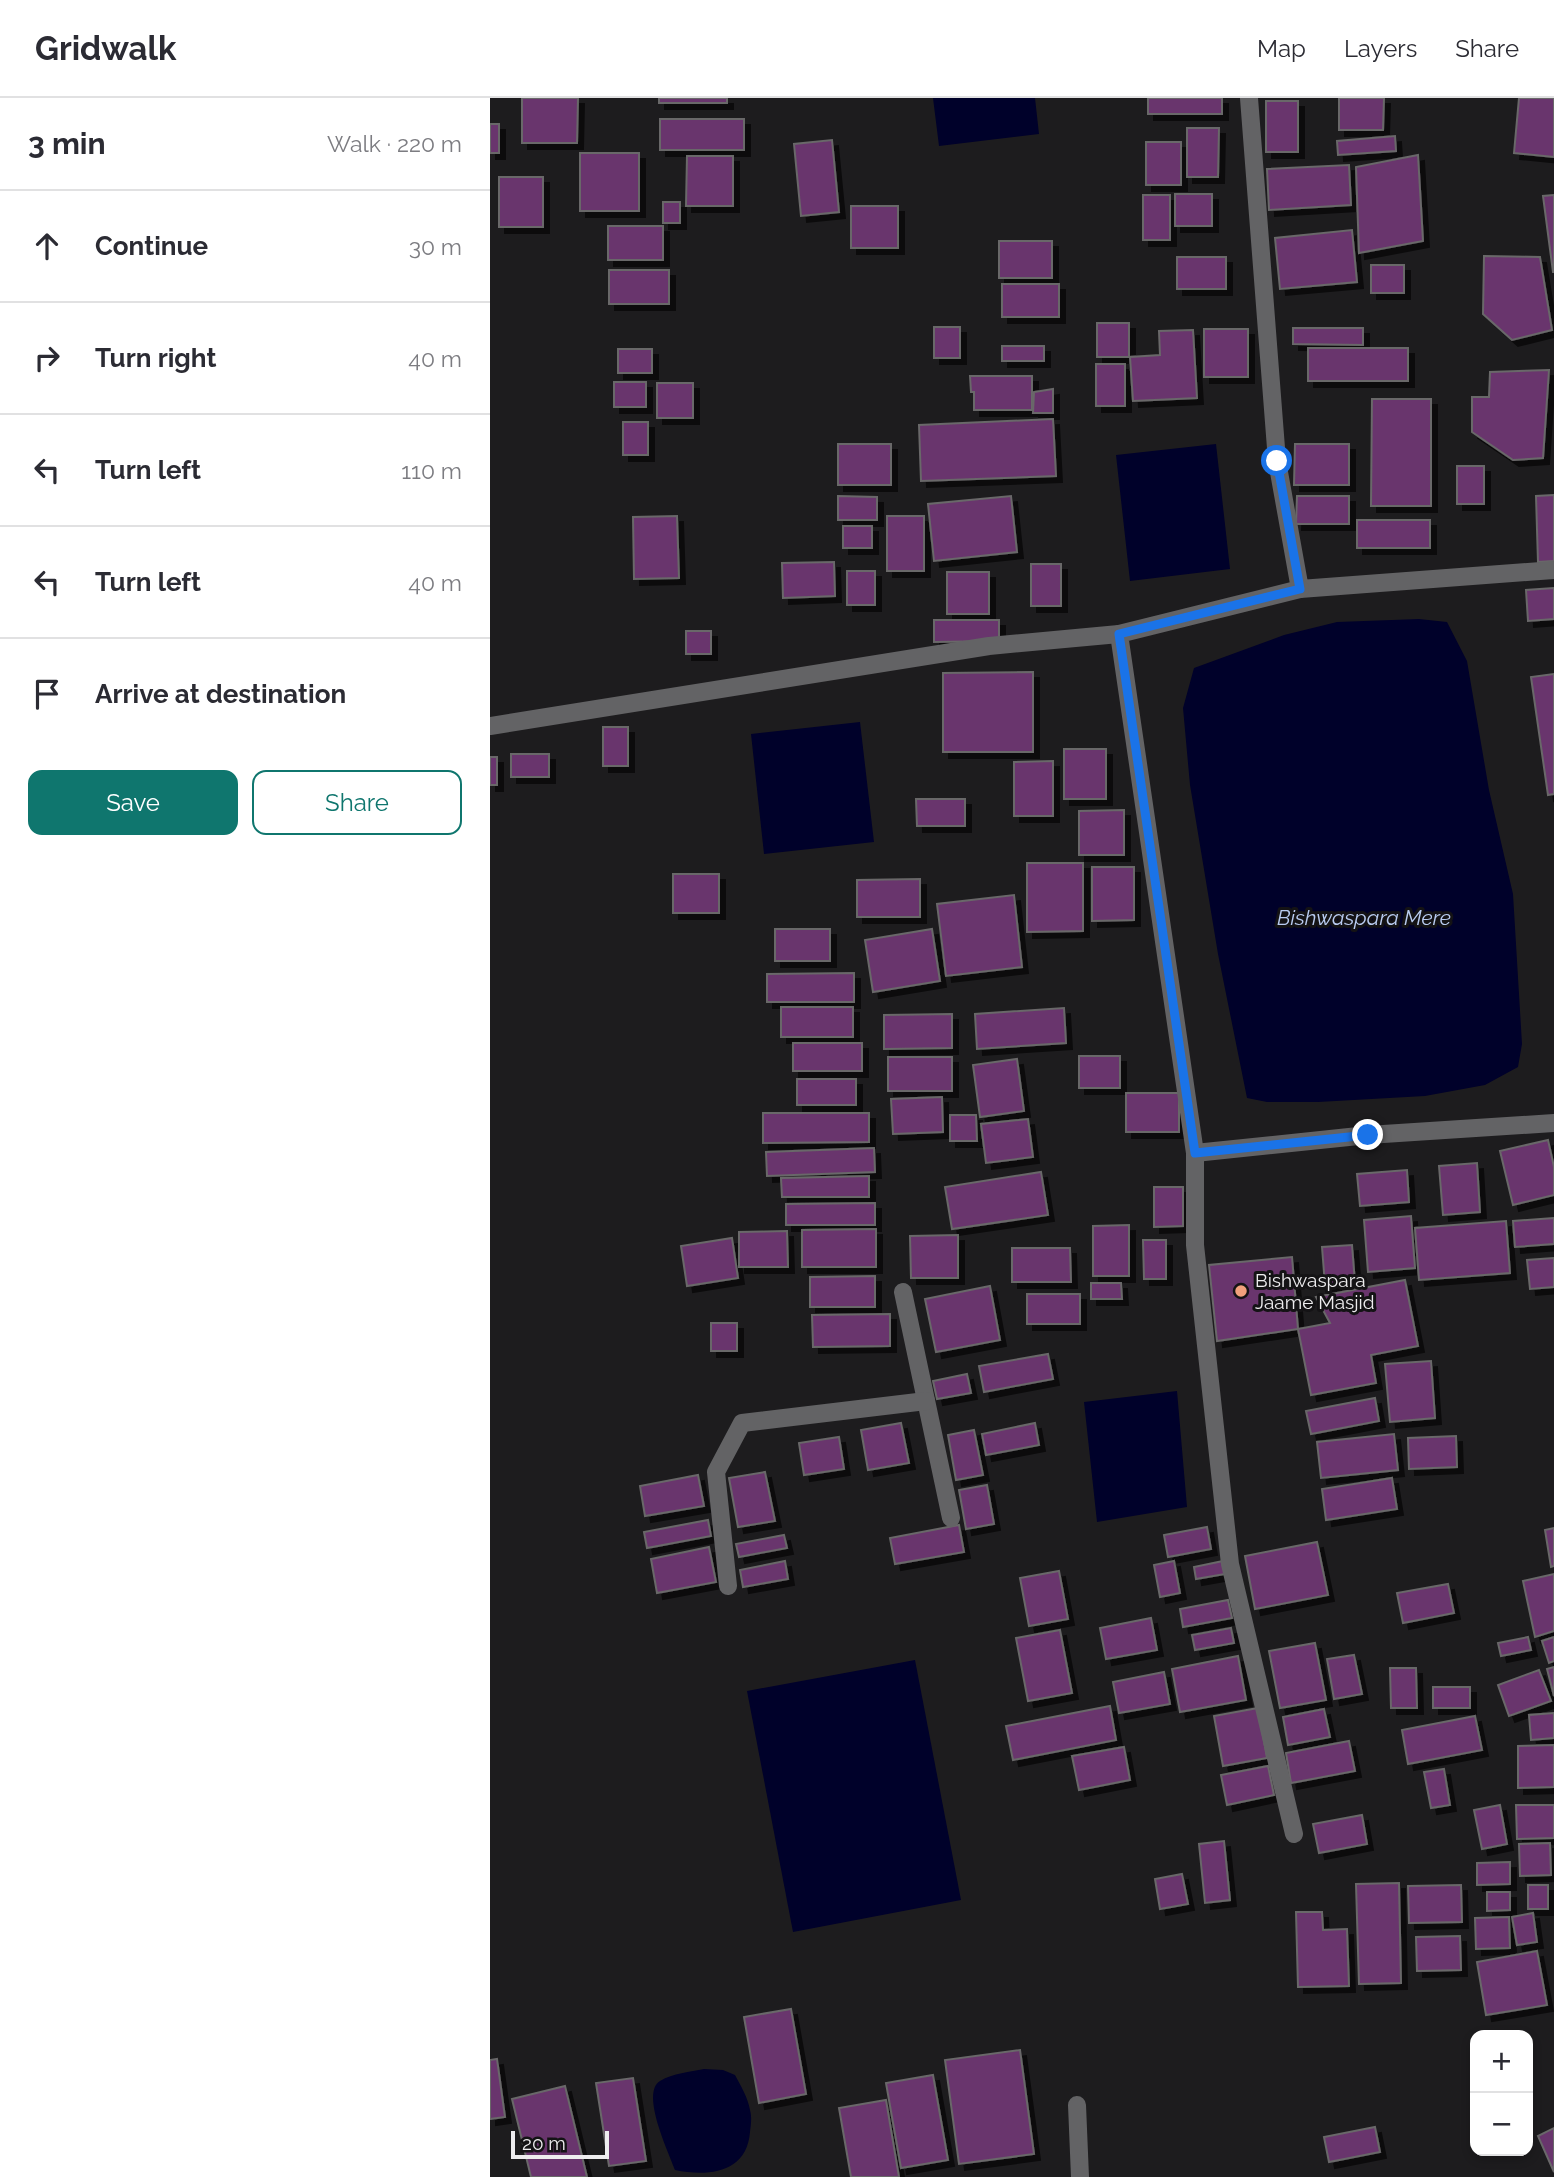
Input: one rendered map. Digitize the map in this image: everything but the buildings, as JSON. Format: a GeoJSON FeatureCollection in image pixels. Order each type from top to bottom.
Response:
{"type":"FeatureCollection","features":[{"type":"Feature","properties":{"kind":"street"},"geometry":{"type":"LineString","coordinates":[[1249,98],[1277,461],[1300,589]]}},
{"type":"Feature","properties":{"kind":"street"},"geometry":{"type":"LineString","coordinates":[[490,726],[989,646],[1119,634],[1300,589],[1554,570]]}},
{"type":"Feature","properties":{"kind":"street"},"geometry":{"type":"LineString","coordinates":[[1119,634],[1195,1153],[1196,1258],[1230,1564],[1294,1834]]}},
{"type":"Feature","properties":{"kind":"street"},"geometry":{"type":"LineString","coordinates":[[1195,1153],[1368,1135],[1554,1123]]}},
{"type":"Feature","properties":{"kind":"street"},"geometry":{"type":"LineString","coordinates":[[903,1292],[951,1518]]}},
{"type":"Feature","properties":{"kind":"street"},"geometry":{"type":"LineString","coordinates":[[728,1586],[716,1472],[742,1423],[926,1401]]}},
{"type":"Feature","properties":{"kind":"street"},"geometry":{"type":"LineString","coordinates":[[1077,2105],[1080,2177]]}},
{"type":"Feature","properties":{"kind":"water"},"geometry":{"type":"Polygon","coordinates":[[[933,98],[1035,98],[1039,134],[939,146],[933,98]]]}},
{"type":"Feature","properties":{"kind":"water"},"geometry":{"type":"Polygon","coordinates":[[[1216,444],[1230,569],[1130,581],[1116,455],[1216,444]]]}},
{"type":"Feature","properties":{"kind":"water","name":"Bishwaspara Mere"},"geometry":{"type":"Polygon","coordinates":[[[1419,619],[1447,622],[1467,661],[1489,790],[1513,894],[1522,1044],[1518,1067],[1485,1085],[1425,1096],[1318,1102],[1267,1102],[1247,1098],[1218,954],[1190,785],[1183,708],[1194,668],[1284,635],[1337,622],[1419,619]]]}},
{"type":"Feature","properties":{"kind":"water"},"geometry":{"type":"Polygon","coordinates":[[[860,722],[874,842],[764,854],[751,734],[860,722]]]}},
{"type":"Feature","properties":{"kind":"water"},"geometry":{"type":"Polygon","coordinates":[[[1177,1391],[1187,1507],[1097,1522],[1084,1402],[1177,1391]]]}},
{"type":"Feature","properties":{"kind":"water"},"geometry":{"type":"Polygon","coordinates":[[[915,1660],[961,1900],[793,1932],[747,1691],[915,1660]]]}},
{"type":"Feature","properties":{"kind":"water"},"geometry":{"type":"Polygon","coordinates":[[[704,2069],[723,2070],[735,2075],[751,2113],[747,2146],[734,2164],[724,2169],[700,2173],[675,2170],[654,2110],[655,2088],[660,2081],[670,2076],[704,2069]]]}},
{"type":"Feature","properties":{"kind":"place","name":"Bishwaspara Jaame Masjid"},"geometry":{"type":"Point","coordinates":[1241,1291]}},
{"type":"Feature","properties":{"kind":"route"},"geometry":{"type":"LineString","coordinates":[[1277,461],[1300,589],[1119,634],[1195,1153],[1368,1135]]}}]}
